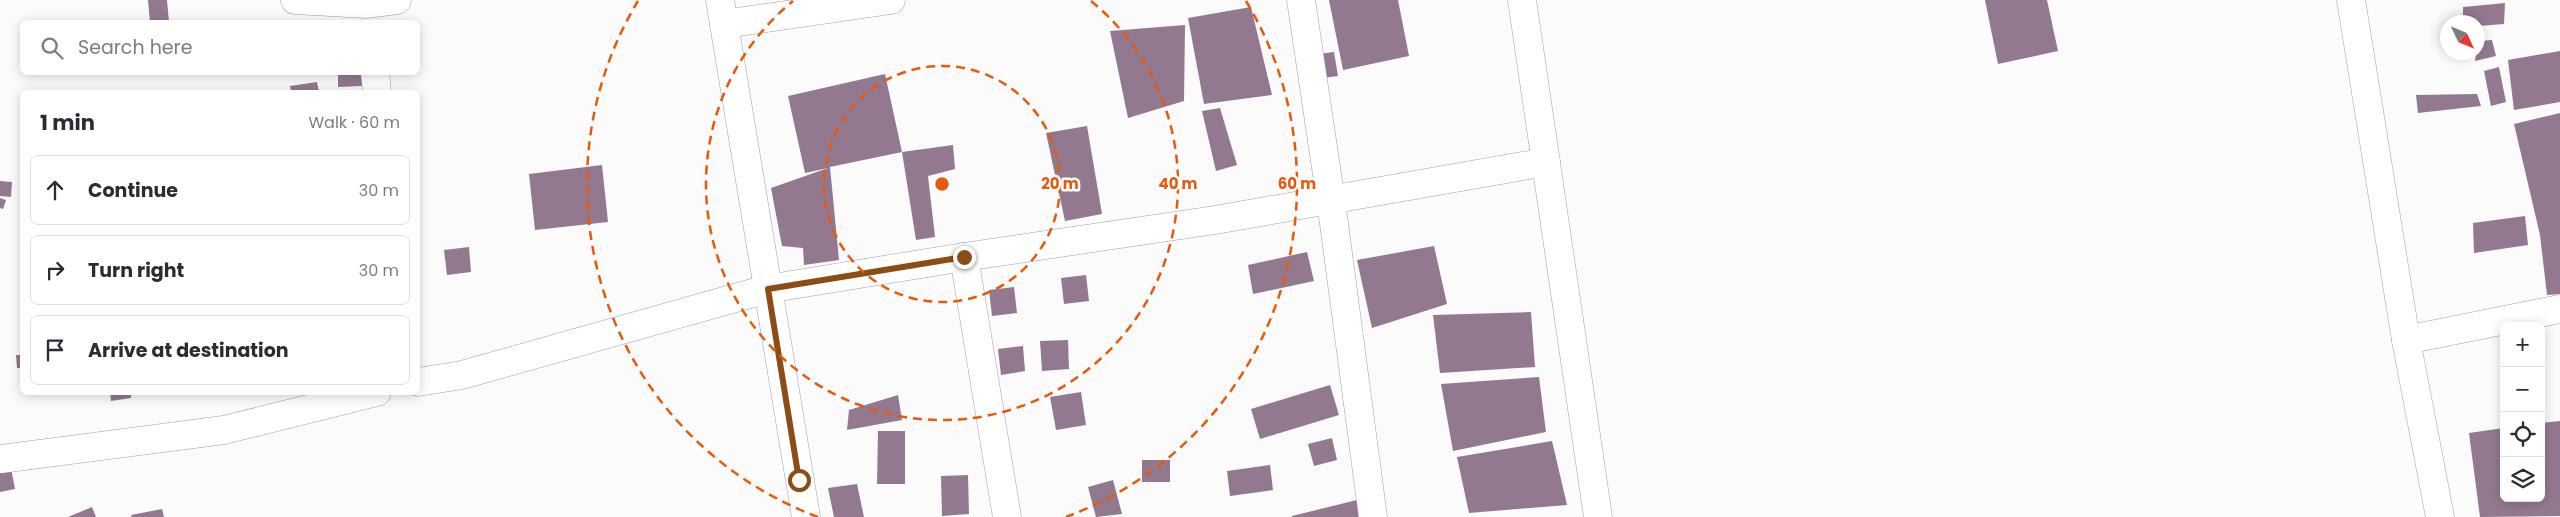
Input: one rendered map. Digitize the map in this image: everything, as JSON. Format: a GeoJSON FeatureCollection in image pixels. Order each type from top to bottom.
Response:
{"type":"FeatureCollection","features":[{"type":"Feature","properties":{"kind":"street"},"geometry":{"type":"LineString","coordinates":[[295,0],[367,13],[397,0]]}},
{"type":"Feature","properties":{"kind":"street"},"geometry":{"type":"LineString","coordinates":[[806,517],[722,12],[892,0]]}},
{"type":"Feature","properties":{"kind":"street"},"geometry":{"type":"LineString","coordinates":[[1301,0],[1331,201],[1373,517]]}},
{"type":"Feature","properties":{"kind":"street"},"geometry":{"type":"LineString","coordinates":[[1522,0],[1598,517]]}},
{"type":"Feature","properties":{"kind":"street"},"geometry":{"type":"LineString","coordinates":[[2351,0],[2406,340],[2440,517]]}},
{"type":"Feature","properties":{"kind":"street"},"geometry":{"type":"LineString","coordinates":[[375,75],[377,90]]}},
{"type":"Feature","properties":{"kind":"street"},"geometry":{"type":"LineString","coordinates":[[420,382],[462,375],[768,289],[964,257],[1215,220],[1546,162]]}},
{"type":"Feature","properties":{"kind":"street"},"geometry":{"type":"LineString","coordinates":[[964,257],[1007,517]]}},
{"type":"Feature","properties":{"kind":"street"},"geometry":{"type":"LineString","coordinates":[[2406,340],[2560,309]]}},
{"type":"Feature","properties":{"kind":"street"},"geometry":{"type":"LineString","coordinates":[[0,459],[224,430],[365,395]]}},
{"type":"Feature","properties":{"kind":"building"},"geometry":{"type":"Polygon","coordinates":[[[148,0],[167,0],[169,20],[150,20],[148,0]]]}},
{"type":"Feature","properties":{"kind":"building"},"geometry":{"type":"Polygon","coordinates":[[[1329,0],[1398,0],[1409,56],[1343,70],[1329,0]]]}},
{"type":"Feature","properties":{"kind":"building"},"geometry":{"type":"Polygon","coordinates":[[[1985,0],[2047,0],[2058,51],[1998,64],[1985,0]]]}},
{"type":"Feature","properties":{"kind":"building"},"geometry":{"type":"Polygon","coordinates":[[[2505,3],[2504,24],[2485,25],[2485,15],[2463,15],[2463,7],[2505,3]]]}},
{"type":"Feature","properties":{"kind":"building"},"geometry":{"type":"Polygon","coordinates":[[[1251,7],[1272,95],[1204,104],[1188,18],[1251,7]]]}},
{"type":"Feature","properties":{"kind":"building"},"geometry":{"type":"Polygon","coordinates":[[[1185,25],[1184,101],[1128,118],[1110,31],[1185,25]]]}},
{"type":"Feature","properties":{"kind":"building"},"geometry":{"type":"Polygon","coordinates":[[[2485,40],[2492,40],[2496,56],[2485,59],[2485,40]]]}},
{"type":"Feature","properties":{"kind":"building"},"geometry":{"type":"Polygon","coordinates":[[[2560,51],[2560,102],[2514,110],[2508,60],[2560,51]]]}},
{"type":"Feature","properties":{"kind":"building"},"geometry":{"type":"Polygon","coordinates":[[[1334,52],[1338,76],[1315,79],[1312,55],[1334,52]]]}},
{"type":"Feature","properties":{"kind":"building"},"geometry":{"type":"Polygon","coordinates":[[[2499,67],[2506,102],[2491,106],[2484,71],[2499,67]]]}},
{"type":"Feature","properties":{"kind":"building"},"geometry":{"type":"Polygon","coordinates":[[[885,74],[902,152],[830,167],[839,260],[804,265],[803,248],[782,246],[771,188],[828,168],[805,173],[788,96],[885,74]]]}},
{"type":"Feature","properties":{"kind":"building"},"geometry":{"type":"Polygon","coordinates":[[[338,75],[362,75],[362,86],[338,87],[338,75]]]}},
{"type":"Feature","properties":{"kind":"building"},"geometry":{"type":"Polygon","coordinates":[[[317,82],[319,90],[291,90],[290,86],[317,82]]]}},
{"type":"Feature","properties":{"kind":"building"},"geometry":{"type":"Polygon","coordinates":[[[2477,94],[2481,106],[2418,113],[2416,95],[2477,94]]]}},
{"type":"Feature","properties":{"kind":"building"},"geometry":{"type":"Polygon","coordinates":[[[1220,108],[1237,165],[1216,171],[1202,111],[1220,108]]]}},
{"type":"Feature","properties":{"kind":"building"},"geometry":{"type":"Polygon","coordinates":[[[2560,113],[2560,294],[2547,295],[2540,235],[2514,124],[2560,113]]]}},
{"type":"Feature","properties":{"kind":"building"},"geometry":{"type":"Polygon","coordinates":[[[1087,126],[1102,214],[1065,221],[1046,133],[1087,126]]]}},
{"type":"Feature","properties":{"kind":"building"},"geometry":{"type":"Polygon","coordinates":[[[953,145],[955,169],[928,176],[935,237],[916,240],[902,152],[953,145]]]}},
{"type":"Feature","properties":{"kind":"building"},"geometry":{"type":"Polygon","coordinates":[[[602,165],[608,222],[535,230],[529,174],[602,165]]]}},
{"type":"Feature","properties":{"kind":"building"},"geometry":{"type":"Polygon","coordinates":[[[0,181],[12,182],[11,197],[0,196],[0,181]]]}},
{"type":"Feature","properties":{"kind":"building"},"geometry":{"type":"Polygon","coordinates":[[[0,198],[6,200],[3,209],[0,208],[0,198]]]}},
{"type":"Feature","properties":{"kind":"building"},"geometry":{"type":"Polygon","coordinates":[[[2525,216],[2528,245],[2474,253],[2473,223],[2525,216]]]}},
{"type":"Feature","properties":{"kind":"building"},"geometry":{"type":"Polygon","coordinates":[[[1434,246],[1447,304],[1372,328],[1357,260],[1434,246]]]}},
{"type":"Feature","properties":{"kind":"building"},"geometry":{"type":"Polygon","coordinates":[[[469,247],[471,272],[447,275],[444,250],[469,247]]]}},
{"type":"Feature","properties":{"kind":"building"},"geometry":{"type":"Polygon","coordinates":[[[1307,252],[1314,281],[1253,294],[1248,265],[1307,252]]]}},
{"type":"Feature","properties":{"kind":"building"},"geometry":{"type":"Polygon","coordinates":[[[1086,275],[1089,301],[1064,304],[1061,278],[1086,275]]]}},
{"type":"Feature","properties":{"kind":"building"},"geometry":{"type":"Polygon","coordinates":[[[1014,287],[1017,313],[992,316],[989,290],[1014,287]]]}},
{"type":"Feature","properties":{"kind":"building"},"geometry":{"type":"Polygon","coordinates":[[[1531,312],[1535,367],[1440,373],[1433,315],[1531,312]]]}},
{"type":"Feature","properties":{"kind":"building"},"geometry":{"type":"Polygon","coordinates":[[[1068,340],[1069,369],[1042,371],[1040,341],[1068,340]]]}},
{"type":"Feature","properties":{"kind":"building"},"geometry":{"type":"Polygon","coordinates":[[[1023,346],[1025,371],[1001,375],[998,349],[1023,346]]]}},
{"type":"Feature","properties":{"kind":"building"},"geometry":{"type":"Polygon","coordinates":[[[16,355],[20,355],[20,368],[17,368],[16,355]]]}},
{"type":"Feature","properties":{"kind":"building"},"geometry":{"type":"Polygon","coordinates":[[[1539,377],[1546,432],[1453,451],[1441,384],[1539,377]]]}},
{"type":"Feature","properties":{"kind":"building"},"geometry":{"type":"Polygon","coordinates":[[[1330,385],[1339,415],[1260,439],[1251,409],[1330,385]]]}},
{"type":"Feature","properties":{"kind":"building"},"geometry":{"type":"Polygon","coordinates":[[[1081,392],[1086,425],[1056,430],[1050,397],[1081,392]]]}},
{"type":"Feature","properties":{"kind":"building"},"geometry":{"type":"Polygon","coordinates":[[[110,395],[131,395],[131,398],[111,401],[110,395]]]}},
{"type":"Feature","properties":{"kind":"building"},"geometry":{"type":"Polygon","coordinates":[[[898,395],[902,420],[847,430],[849,410],[898,395]]]}},
{"type":"Feature","properties":{"kind":"building"},"geometry":{"type":"Polygon","coordinates":[[[2560,421],[2560,516],[2480,517],[2469,433],[2500,429],[2500,502],[2545,502],[2545,423],[2560,421]]]}},
{"type":"Feature","properties":{"kind":"building"},"geometry":{"type":"Polygon","coordinates":[[[878,431],[905,431],[905,484],[877,484],[878,431]]]}},
{"type":"Feature","properties":{"kind":"building"},"geometry":{"type":"Polygon","coordinates":[[[1332,438],[1337,460],[1314,466],[1308,444],[1332,438]]]}},
{"type":"Feature","properties":{"kind":"building"},"geometry":{"type":"Polygon","coordinates":[[[1552,441],[1567,505],[1469,513],[1457,457],[1552,441]]]}},
{"type":"Feature","properties":{"kind":"building"},"geometry":{"type":"Polygon","coordinates":[[[1142,460],[1170,460],[1170,482],[1142,482],[1142,460]]]}},
{"type":"Feature","properties":{"kind":"building"},"geometry":{"type":"Polygon","coordinates":[[[1270,465],[1273,490],[1230,496],[1227,471],[1270,465]]]}},
{"type":"Feature","properties":{"kind":"building"},"geometry":{"type":"Polygon","coordinates":[[[11,468],[15,489],[0,492],[0,470],[11,468]]]}},
{"type":"Feature","properties":{"kind":"building"},"geometry":{"type":"Polygon","coordinates":[[[968,475],[969,514],[942,516],[941,476],[968,475]]]}},
{"type":"Feature","properties":{"kind":"building"},"geometry":{"type":"Polygon","coordinates":[[[1113,480],[1122,514],[1096,517],[1088,487],[1113,480]]]}},
{"type":"Feature","properties":{"kind":"building"},"geometry":{"type":"Polygon","coordinates":[[[857,484],[864,517],[834,517],[828,488],[857,484]]]}},
{"type":"Feature","properties":{"kind":"building"},"geometry":{"type":"Polygon","coordinates":[[[1357,500],[1360,517],[1292,517],[1292,516],[1357,500]]]}},
{"type":"Feature","properties":{"kind":"building"},"geometry":{"type":"Polygon","coordinates":[[[92,507],[96,517],[68,517],[92,507]]]}},
{"type":"Feature","properties":{"kind":"building"},"geometry":{"type":"Polygon","coordinates":[[[162,509],[164,517],[132,517],[131,515],[162,509]]]}},
{"type":"Feature","properties":{"kind":"route"},"geometry":{"type":"LineString","coordinates":[[799,480],[768,289],[964,257]]}}]}
